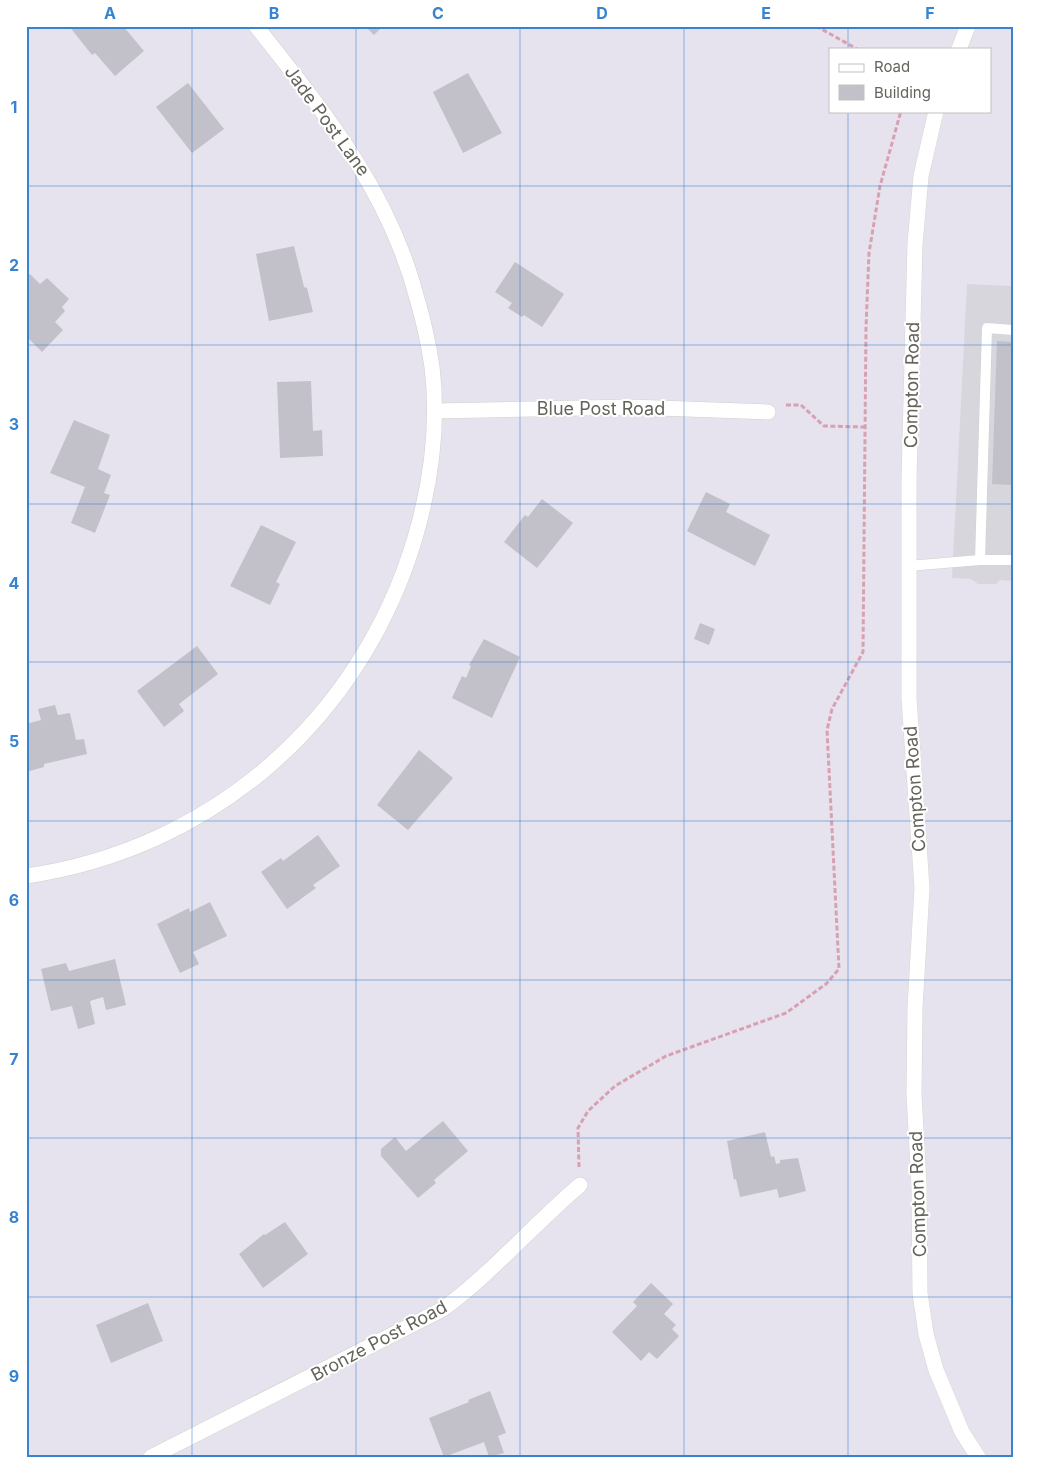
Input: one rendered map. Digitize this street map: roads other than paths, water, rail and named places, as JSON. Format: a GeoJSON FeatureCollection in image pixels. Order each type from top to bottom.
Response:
{"type":"FeatureCollection","features":[{"type":"Feature","properties":{"kind":"street","name":"Jade Post Lane"},"geometry":{"type":"LineString","coordinates":[[26,876],[65,870],[117,855],[170,833],[221,804],[260,774],[312,725],[348,679],[380,626],[404,573],[422,513],[433,456],[435,411],[432,367],[418,301],[398,242],[370,182],[333,124],[256,26]]}},
{"type":"Feature","properties":{"kind":"street"},"geometry":{"type":"LineString","coordinates":[[959,48],[968,26]]}},
{"type":"Feature","properties":{"kind":"street","name":"Compton Road"},"geometry":{"type":"LineString","coordinates":[[936,112],[921,176],[915,244],[908,566],[909,698],[922,888],[915,1008],[914,1094],[919,1185],[920,1293],[926,1334],[936,1370],[962,1432],[978,1457]]}},
{"type":"Feature","properties":{"kind":"street","name":"Blue Post Road"},"geometry":{"type":"LineString","coordinates":[[435,411],[630,407],[768,412]]}},
{"type":"Feature","properties":{"kind":"street","name":"Bronze Post Road"},"geometry":{"type":"LineString","coordinates":[[151,1457],[443,1309],[476,1285],[548,1213],[580,1185]]}},
{"type":"Feature","properties":{"kind":"lane"},"geometry":{"type":"LineString","coordinates":[[980,560],[987,328],[1013,330]]}},
{"type":"Feature","properties":{"kind":"lane"},"geometry":{"type":"LineString","coordinates":[[908,566],[980,560],[1013,560]]}}]}
